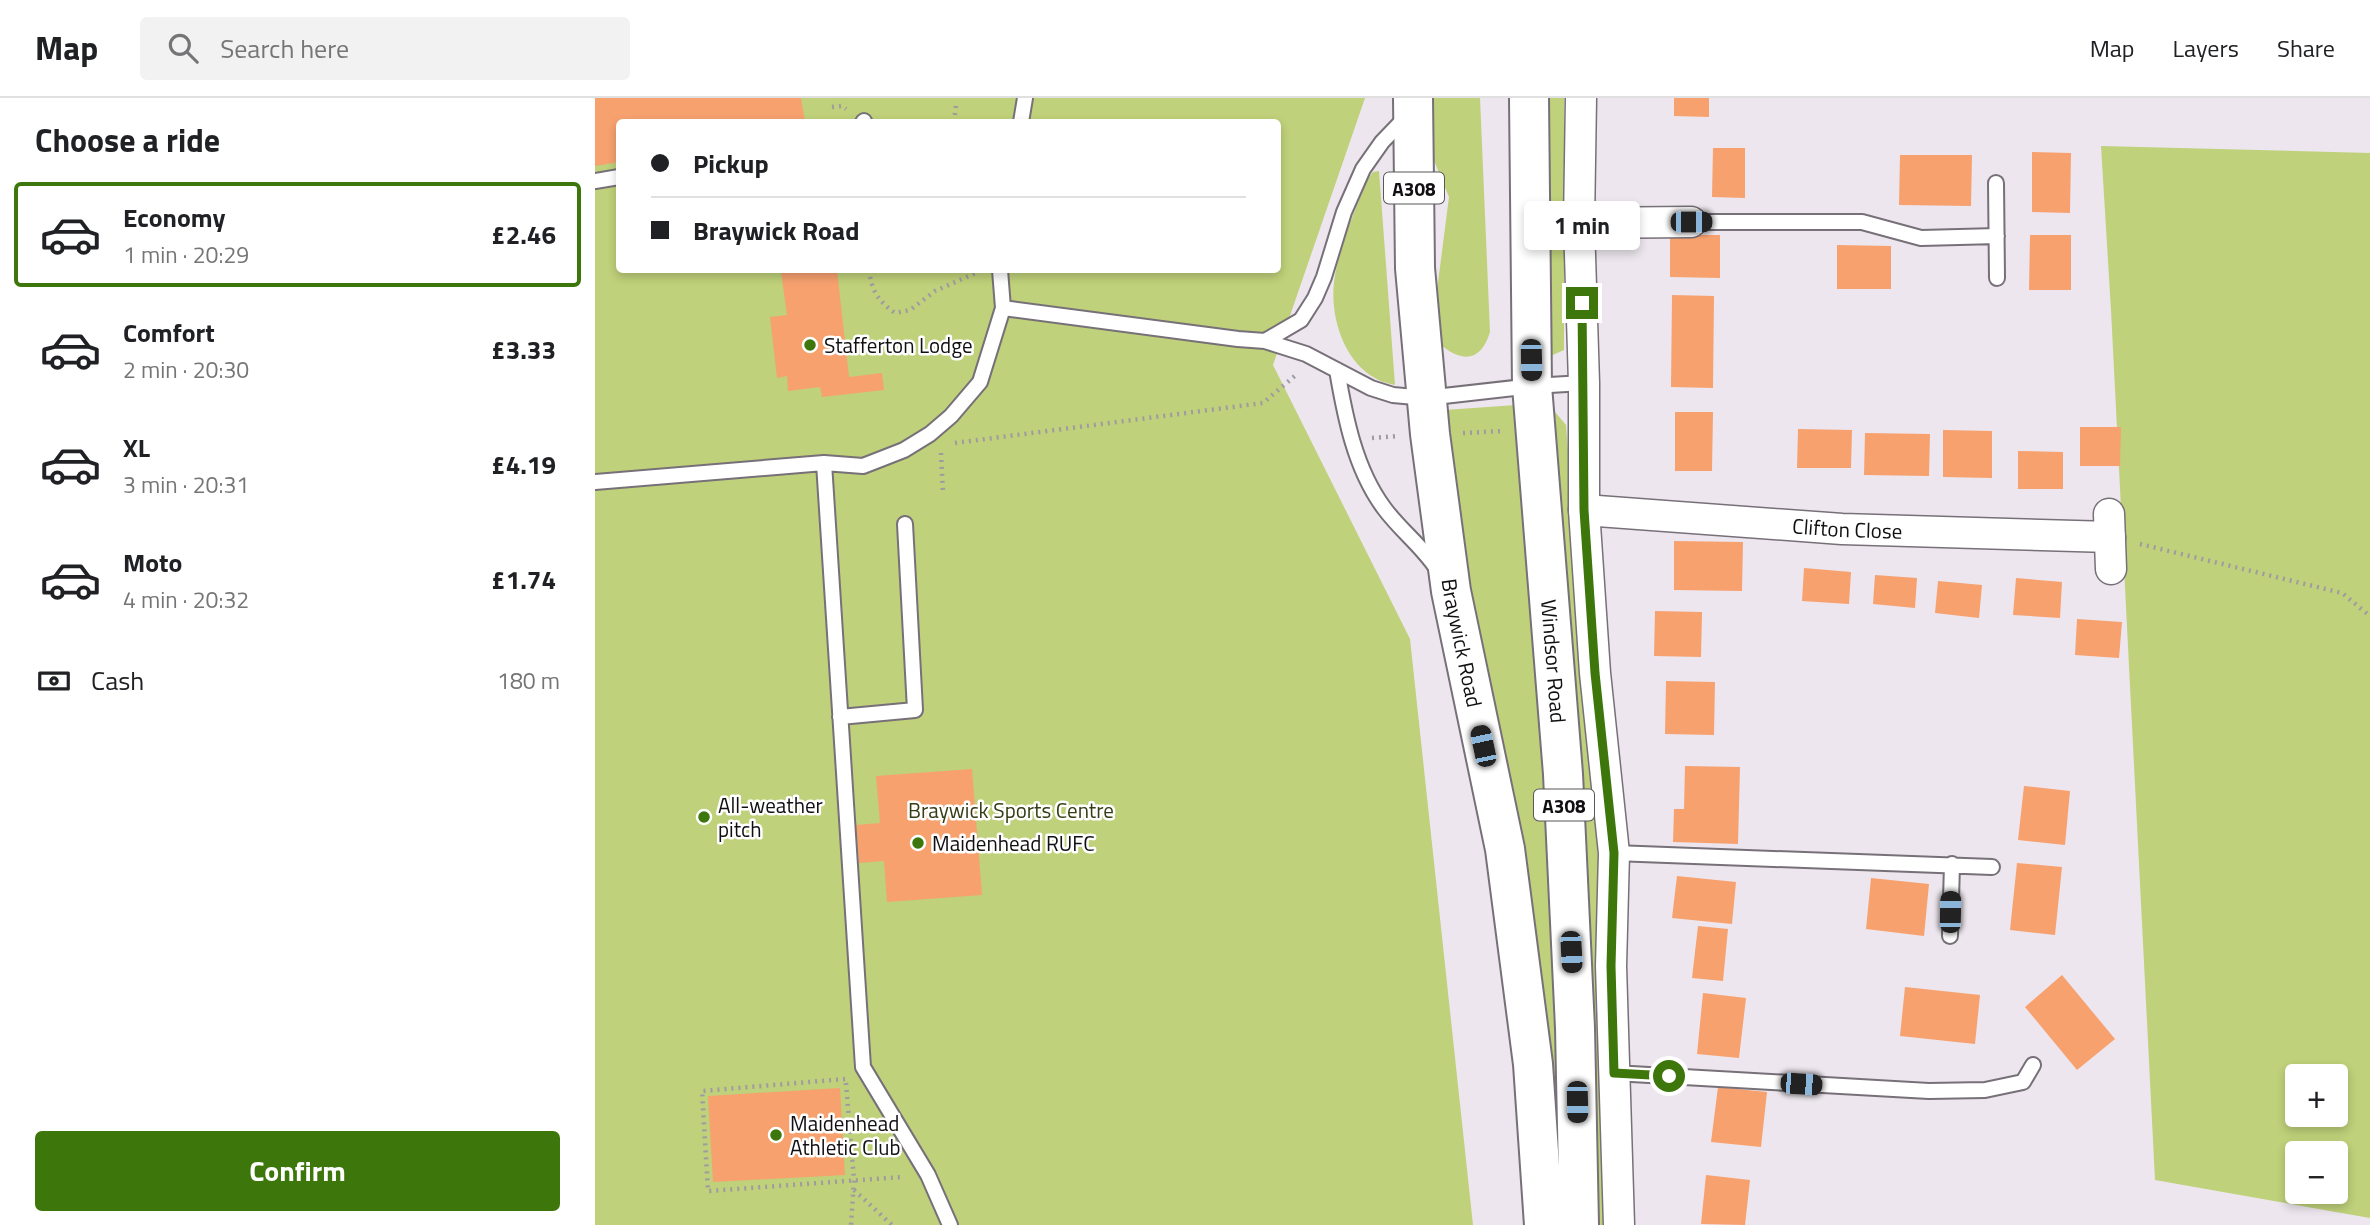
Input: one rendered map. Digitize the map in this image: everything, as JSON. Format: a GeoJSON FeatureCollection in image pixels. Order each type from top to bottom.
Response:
{"type":"FeatureCollection","features":[{"type":"Feature","properties":{"kind":"main road","name":"Windsor Road"},"geometry":{"type":"LineString","coordinates":[[1529,98],[1532,386],[1563,774],[1575,1028],[1579,1225]]}},
{"type":"Feature","properties":{"kind":"main road","name":"Braywick Road"},"geometry":{"type":"LineString","coordinates":[[1414,102],[1415,268],[1426,398],[1451,591],[1504,849],[1533,1064],[1544,1225]]}},
{"type":"Feature","properties":{"kind":"street"},"geometry":{"type":"LineString","coordinates":[[1581,98],[1579,223],[1584,383],[1584,510],[1595,673],[1614,853],[1611,966],[1619,1225]]}},
{"type":"Feature","properties":{"kind":"street"},"geometry":{"type":"LineString","coordinates":[[1579,223],[1691,222]]}},
{"type":"Feature","properties":{"kind":"street","name":"Clifton Close"},"geometry":{"type":"LineString","coordinates":[[1584,510],[1842,529],[2110,526]]}},
{"type":"Feature","properties":{"kind":"street"},"geometry":{"type":"LineString","coordinates":[[2110,526],[2111,569]]}},
{"type":"Feature","properties":{"kind":"lane"},"geometry":{"type":"LineString","coordinates":[[1022,119],[1025,98]]}},
{"type":"Feature","properties":{"kind":"lane"},"geometry":{"type":"LineString","coordinates":[[1265,341],[1300,320],[1315,298],[1344,212],[1363,169],[1414,102]]}},
{"type":"Feature","properties":{"kind":"lane"},"geometry":{"type":"LineString","coordinates":[[595,181],[616,178]]}},
{"type":"Feature","properties":{"kind":"lane"},"geometry":{"type":"LineString","coordinates":[[1996,183],[1997,278]]}},
{"type":"Feature","properties":{"kind":"lane"},"geometry":{"type":"LineString","coordinates":[[1691,222],[1862,222],[1920,238],[1997,236]]}},
{"type":"Feature","properties":{"kind":"lane"},"geometry":{"type":"LineString","coordinates":[[595,482],[824,463],[863,466],[905,450],[951,416],[981,382],[1003,308],[1000,273]]}},
{"type":"Feature","properties":{"kind":"lane"},"geometry":{"type":"LineString","coordinates":[[1003,308],[1238,340],[1265,341],[1306,354],[1371,388],[1394,395],[1426,398],[1584,383]]}},
{"type":"Feature","properties":{"kind":"lane"},"geometry":{"type":"LineString","coordinates":[[1337,370],[1345,416],[1366,475],[1381,505],[1399,528],[1428,555],[1451,591]]}},
{"type":"Feature","properties":{"kind":"lane"},"geometry":{"type":"LineString","coordinates":[[824,463],[863,1067],[928,1175],[950,1225]]}},
{"type":"Feature","properties":{"kind":"lane"},"geometry":{"type":"LineString","coordinates":[[840,717],[915,710],[905,524]]}},
{"type":"Feature","properties":{"kind":"lane"},"geometry":{"type":"LineString","coordinates":[[1614,853],[1992,867]]}},
{"type":"Feature","properties":{"kind":"lane"},"geometry":{"type":"LineString","coordinates":[[1950,936],[1952,864]]}},
{"type":"Feature","properties":{"kind":"lane"},"geometry":{"type":"LineString","coordinates":[[1614,1073],[1929,1091],[1985,1090],[2022,1082],[2033,1065]]}},
{"type":"Feature","properties":{"kind":"path"},"geometry":{"type":"LineString","coordinates":[[954,119],[956,105]]}},
{"type":"Feature","properties":{"kind":"path"},"geometry":{"type":"LineString","coordinates":[[869,273],[872,290],[881,303],[895,313],[910,310],[935,291],[973,273]]}},
{"type":"Feature","properties":{"kind":"path"},"geometry":{"type":"LineString","coordinates":[[940,445],[1263,403],[1298,374]]}},
{"type":"Feature","properties":{"kind":"path"},"geometry":{"type":"LineString","coordinates":[[930,434],[940,445],[943,494]]}},
{"type":"Feature","properties":{"kind":"path"},"geometry":{"type":"LineString","coordinates":[[2110,526],[2342,593],[2370,616]]}},
{"type":"Feature","properties":{"kind":"path"},"geometry":{"type":"LineString","coordinates":[[863,1067],[843,1080],[702,1091],[708,1191],[928,1175]]}},
{"type":"Feature","properties":{"kind":"path"},"geometry":{"type":"LineString","coordinates":[[846,1079],[854,1180],[851,1225]]}},
{"type":"Feature","properties":{"kind":"path"},"geometry":{"type":"LineString","coordinates":[[853,1189],[892,1225]]}},
{"type":"Feature","properties":{"kind":"green space","name":"Braywick Sports Centre"},"geometry":{"type":"Polygon","coordinates":[[[595,98],[1365,98],[1273,365],[1410,639],[1473,1225],[595,1225],[595,98]]]}},
{"type":"Feature","properties":{"kind":"green space"},"geometry":{"type":"Polygon","coordinates":[[[1414,98],[1480,98],[1490,332],[1481,349],[1470,356],[1456,354],[1440,344],[1436,298],[1449,197],[1413,109],[1414,98]]]}},
{"type":"Feature","properties":{"kind":"green space"},"geometry":{"type":"Polygon","coordinates":[[[1538,98],[1564,98],[1564,350],[1546,358],[1538,98]]]}},
{"type":"Feature","properties":{"kind":"green space"},"geometry":{"type":"Polygon","coordinates":[[[2101,146],[2370,153],[2370,1218],[2291,1204],[2348,1204],[2348,1141],[2285,1141],[2285,1203],[2155,1180],[2101,146]]]}},
{"type":"Feature","properties":{"kind":"green space"},"geometry":{"type":"Polygon","coordinates":[[[1379,171],[1395,385],[1375,378],[1355,361],[1341,337],[1334,310],[1334,283],[1343,244],[1367,180],[1373,172],[1379,171]]]}},
{"type":"Feature","properties":{"kind":"green space"},"geometry":{"type":"Polygon","coordinates":[[[1546,401],[1566,425],[1597,832],[1608,1225],[1596,1225],[1586,830],[1546,401]]]}},
{"type":"Feature","properties":{"kind":"green space"},"geometry":{"type":"Polygon","coordinates":[[[1516,405],[1544,742],[1561,1219],[1468,593],[1445,410],[1516,405]]]}},
{"type":"Feature","properties":{"kind":"building"},"geometry":{"type":"Polygon","coordinates":[[[595,98],[801,98],[804,119],[616,119],[616,162],[595,166],[595,98]]]}},
{"type":"Feature","properties":{"kind":"building"},"geometry":{"type":"Polygon","coordinates":[[[1674,98],[1709,98],[1709,117],[1674,116],[1674,98]]]}},
{"type":"Feature","properties":{"kind":"building"},"geometry":{"type":"Polygon","coordinates":[[[1713,148],[1745,148],[1745,198],[1712,197],[1713,148]]]}},
{"type":"Feature","properties":{"kind":"building"},"geometry":{"type":"Polygon","coordinates":[[[2032,152],[2071,153],[2070,213],[2032,212],[2032,152]]]}},
{"type":"Feature","properties":{"kind":"building"},"geometry":{"type":"Polygon","coordinates":[[[1900,155],[1972,155],[1971,206],[1899,205],[1900,155]]]}},
{"type":"Feature","properties":{"kind":"building"},"geometry":{"type":"Polygon","coordinates":[[[1670,235],[1720,235],[1720,278],[1670,277],[1670,235]]]}},
{"type":"Feature","properties":{"kind":"building"},"geometry":{"type":"Polygon","coordinates":[[[2030,235],[2071,235],[2071,290],[2029,290],[2030,235]]]}},
{"type":"Feature","properties":{"kind":"building"},"geometry":{"type":"Polygon","coordinates":[[[1837,245],[1891,246],[1891,289],[1837,289],[1837,245]]]}},
{"type":"Feature","properties":{"kind":"building","name":"Stafferton Lodge"},"geometry":{"type":"Polygon","coordinates":[[[781,273],[837,273],[849,377],[882,373],[884,390],[822,397],[820,387],[788,391],[787,376],[777,378],[770,317],[787,315],[781,273]]]}},
{"type":"Feature","properties":{"kind":"building"},"geometry":{"type":"Polygon","coordinates":[[[1672,295],[1714,296],[1713,388],[1671,387],[1672,295]]]}},
{"type":"Feature","properties":{"kind":"building"},"geometry":{"type":"Polygon","coordinates":[[[1675,412],[1713,412],[1712,471],[1675,471],[1675,412]]]}},
{"type":"Feature","properties":{"kind":"building"},"geometry":{"type":"Polygon","coordinates":[[[2080,427],[2121,427],[2120,466],[2080,466],[2080,427]]]}},
{"type":"Feature","properties":{"kind":"building"},"geometry":{"type":"Polygon","coordinates":[[[1798,429],[1852,430],[1851,468],[1797,468],[1798,429]]]}},
{"type":"Feature","properties":{"kind":"building"},"geometry":{"type":"Polygon","coordinates":[[[1943,430],[1992,431],[1992,478],[1943,477],[1943,430]]]}},
{"type":"Feature","properties":{"kind":"building"},"geometry":{"type":"Polygon","coordinates":[[[1865,433],[1930,434],[1929,476],[1864,475],[1865,433]]]}},
{"type":"Feature","properties":{"kind":"building"},"geometry":{"type":"Polygon","coordinates":[[[2018,451],[2063,452],[2063,489],[2018,489],[2018,451]]]}},
{"type":"Feature","properties":{"kind":"building"},"geometry":{"type":"Polygon","coordinates":[[[1674,541],[1743,542],[1742,591],[1674,590],[1674,541]]]}},
{"type":"Feature","properties":{"kind":"building"},"geometry":{"type":"Polygon","coordinates":[[[1804,568],[1851,572],[1849,604],[1802,601],[1804,568]]]}},
{"type":"Feature","properties":{"kind":"building"},"geometry":{"type":"Polygon","coordinates":[[[1875,575],[1917,578],[1915,608],[1873,604],[1875,575]]]}},
{"type":"Feature","properties":{"kind":"building"},"geometry":{"type":"Polygon","coordinates":[[[2016,578],[2062,582],[2060,618],[2013,615],[2016,578]]]}},
{"type":"Feature","properties":{"kind":"building"},"geometry":{"type":"Polygon","coordinates":[[[1938,581],[1982,585],[1979,618],[1935,613],[1938,581]]]}},
{"type":"Feature","properties":{"kind":"building"},"geometry":{"type":"Polygon","coordinates":[[[1655,611],[1702,612],[1701,657],[1654,656],[1655,611]]]}},
{"type":"Feature","properties":{"kind":"building"},"geometry":{"type":"Polygon","coordinates":[[[2077,619],[2122,622],[2119,658],[2075,655],[2077,619]]]}},
{"type":"Feature","properties":{"kind":"building"},"geometry":{"type":"Polygon","coordinates":[[[1666,681],[1715,682],[1714,735],[1665,734],[1666,681]]]}},
{"type":"Feature","properties":{"kind":"building"},"geometry":{"type":"Polygon","coordinates":[[[1685,766],[1740,767],[1738,844],[1673,842],[1674,809],[1684,809],[1685,766]]]}},
{"type":"Feature","properties":{"kind":"building","name":"Maidenhead RUFC"},"geometry":{"type":"Polygon","coordinates":[[[972,769],[982,895],[887,902],[884,861],[859,863],[856,825],[880,823],[876,776],[972,769]]]}},
{"type":"Feature","properties":{"kind":"building"},"geometry":{"type":"Polygon","coordinates":[[[2024,786],[2070,791],[2065,845],[2018,840],[2024,786]]]}},
{"type":"Feature","properties":{"kind":"building"},"geometry":{"type":"Polygon","coordinates":[[[2017,863],[2062,867],[2055,935],[2010,930],[2017,863]]]}},
{"type":"Feature","properties":{"kind":"building"},"geometry":{"type":"Polygon","coordinates":[[[1677,876],[1736,882],[1732,924],[1672,918],[1677,876]]]}},
{"type":"Feature","properties":{"kind":"building"},"geometry":{"type":"Polygon","coordinates":[[[1871,878],[1929,884],[1924,936],[1866,929],[1871,878]]]}},
{"type":"Feature","properties":{"kind":"building"},"geometry":{"type":"Polygon","coordinates":[[[1698,926],[1728,929],[1723,981],[1692,978],[1698,926]]]}},
{"type":"Feature","properties":{"kind":"building"},"geometry":{"type":"Polygon","coordinates":[[[2062,975],[2115,1039],[2077,1070],[2025,1007],[2062,975]]]}},
{"type":"Feature","properties":{"kind":"building"},"geometry":{"type":"Polygon","coordinates":[[[1905,987],[1980,995],[1975,1044],[1900,1036],[1905,987]]]}},
{"type":"Feature","properties":{"kind":"building"},"geometry":{"type":"Polygon","coordinates":[[[1703,993],[1746,998],[1739,1058],[1697,1054],[1703,993]]]}},
{"type":"Feature","properties":{"kind":"building"},"geometry":{"type":"Polygon","coordinates":[[[1718,1087],[1767,1092],[1761,1147],[1711,1142],[1718,1087]]]}},
{"type":"Feature","properties":{"kind":"building","name":"Maidenhead Athletic Club"},"geometry":{"type":"Polygon","coordinates":[[[840,1088],[845,1175],[713,1182],[708,1096],[840,1088]]]}},
{"type":"Feature","properties":{"kind":"building"},"geometry":{"type":"Polygon","coordinates":[[[1706,1175],[1750,1180],[1745,1225],[1701,1224],[1706,1175]]]}},
{"type":"Feature","properties":{"kind":"place","name":"Stafferton Lodge"},"geometry":{"type":"Point","coordinates":[810,345]}},
{"type":"Feature","properties":{"kind":"place","name":"All-weather pitch"},"geometry":{"type":"Point","coordinates":[704,817]}},
{"type":"Feature","properties":{"kind":"place","name":"Maidenhead RUFC"},"geometry":{"type":"Point","coordinates":[918,843]}},
{"type":"Feature","properties":{"kind":"place","name":"Maidenhead Athletic Club"},"geometry":{"type":"Point","coordinates":[776,1135]}},
{"type":"Feature","properties":{"kind":"route"},"geometry":{"type":"LineString","coordinates":[[1582,303],[1584,510],[1595,673],[1614,853],[1611,966],[1614,1073],[1669,1076]]}}]}
